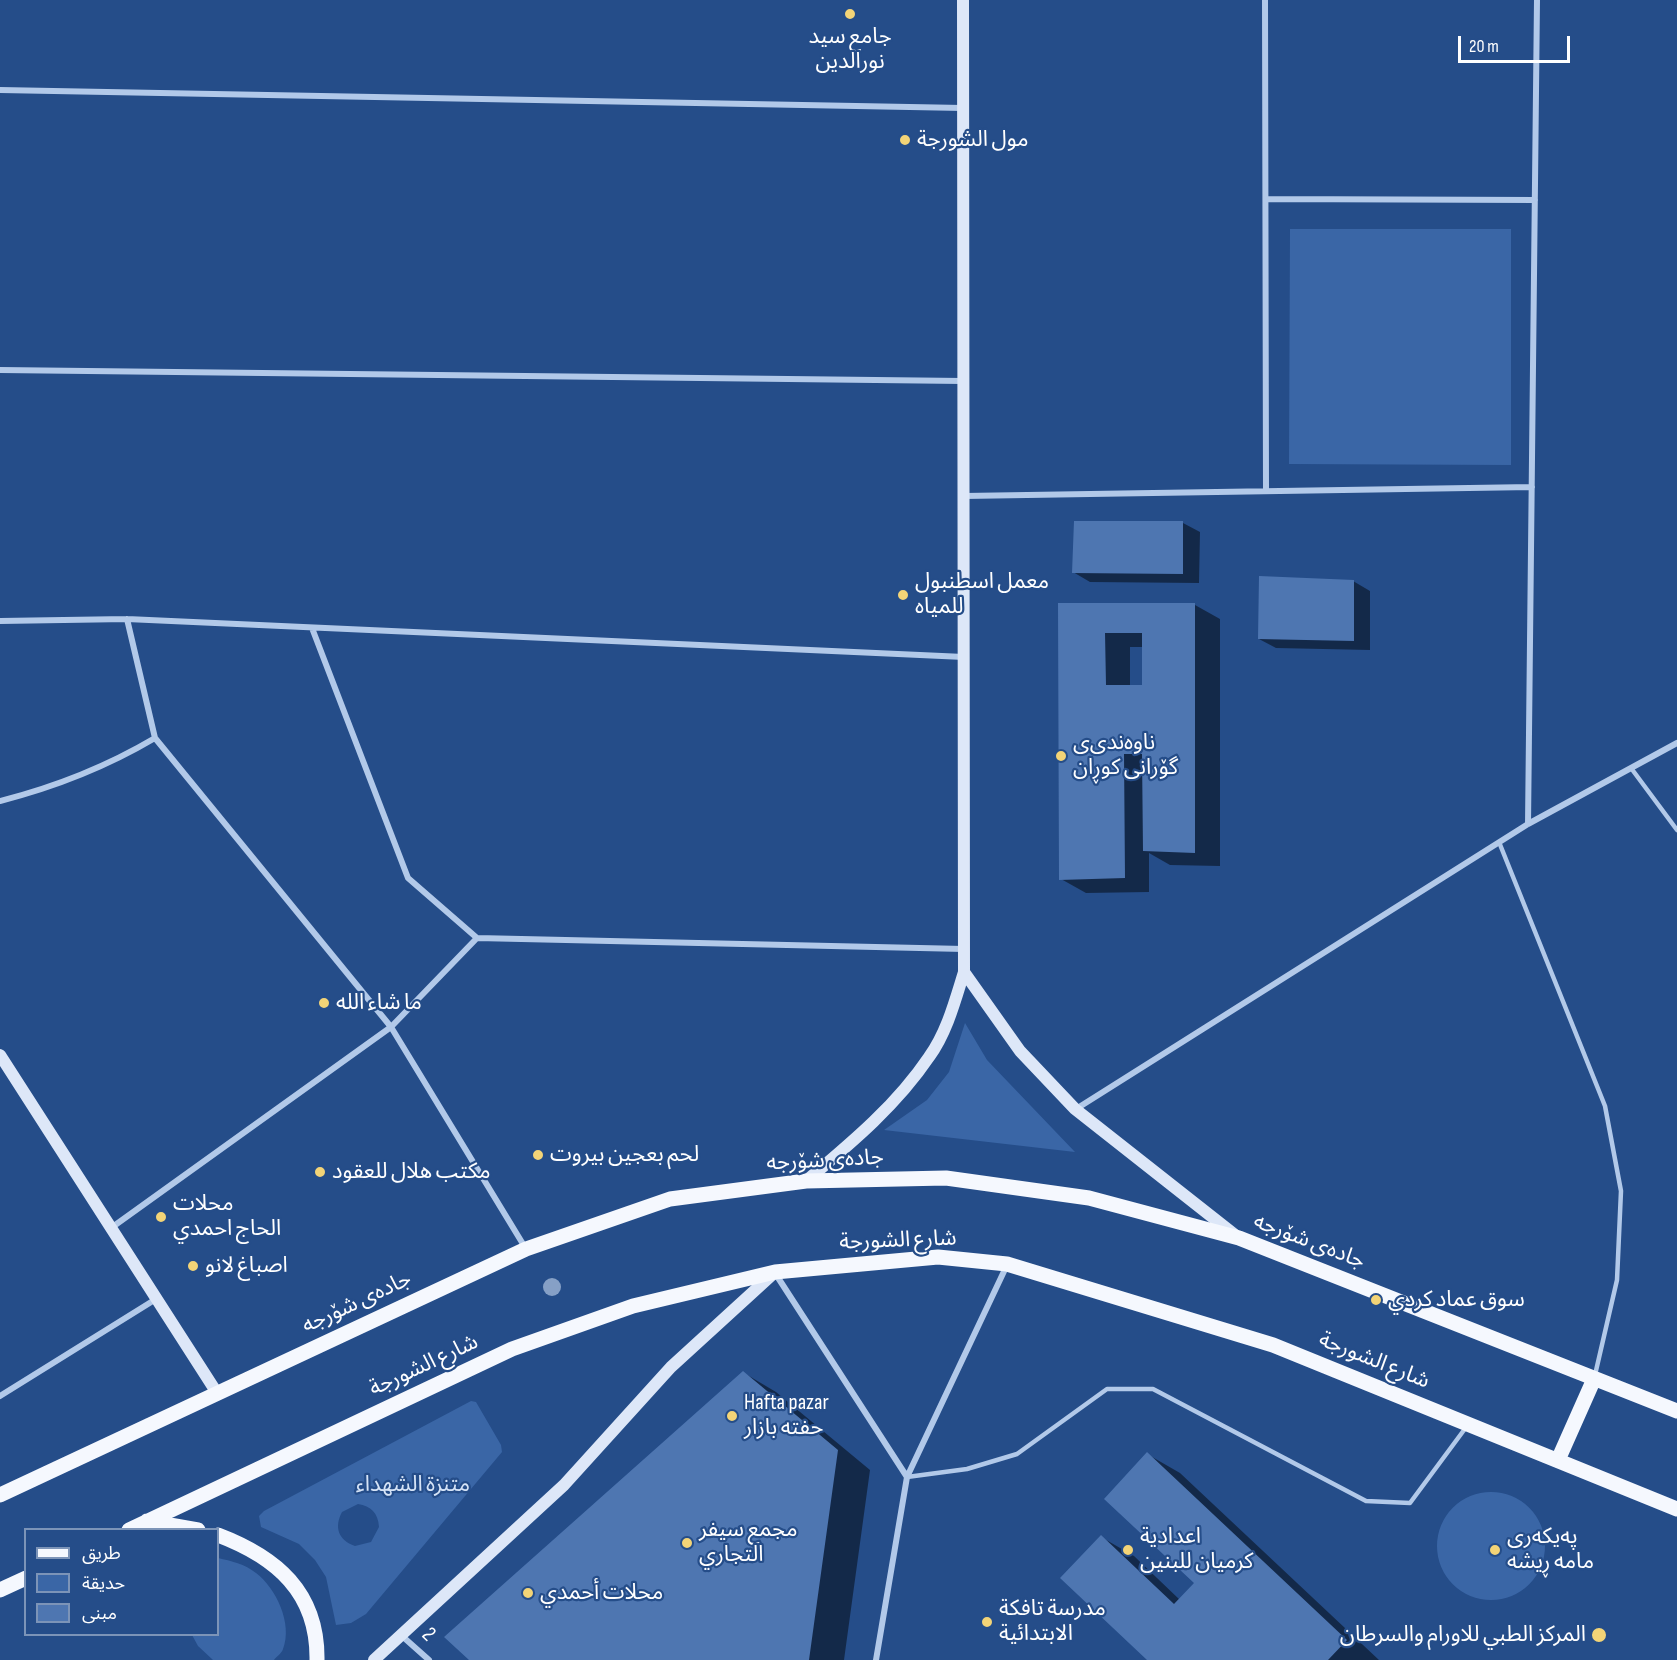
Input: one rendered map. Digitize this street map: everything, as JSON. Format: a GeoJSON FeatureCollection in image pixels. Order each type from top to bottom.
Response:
{"type":"FeatureCollection","features":[{"type":"Feature","properties":{"kind":"main road","name":"جادەی شۆرجە"},"geometry":{"type":"LineString","coordinates":[[0,1495],[526,1249],[670,1199],[806,1181],[946,1178],[1089,1198],[1239,1238],[1677,1411]]}},
{"type":"Feature","properties":{"kind":"main road","name":"شارع الشورجة"},"geometry":{"type":"LineString","coordinates":[[133,1528],[512,1349],[633,1306],[775,1272],[938,1257],[1007,1264],[1273,1345],[1677,1509]]}},
{"type":"Feature","properties":{"kind":"main road"},"geometry":{"type":"LineString","coordinates":[[1558,1460],[1594,1379]]}},
{"type":"Feature","properties":{"kind":"main road"},"geometry":{"type":"LineString","coordinates":[[147,1521],[187,1528]]}},
{"type":"Feature","properties":{"kind":"main road"},"geometry":{"type":"LineString","coordinates":[[219,1535],[245,1545],[285,1573],[296,1587],[308,1611],[316,1639],[317,1660]]}},
{"type":"Feature","properties":{"kind":"main road"},"geometry":{"type":"LineString","coordinates":[[0,1590],[24,1579]]}},
{"type":"Feature","properties":{"kind":"street"},"geometry":{"type":"LineString","coordinates":[[806,1181],[860,1136],[929,1057],[946,1026],[964,972],[963,0]]}},
{"type":"Feature","properties":{"kind":"street"},"geometry":{"type":"LineString","coordinates":[[1265,0],[1266,491]]}},
{"type":"Feature","properties":{"kind":"street"},"geometry":{"type":"LineString","coordinates":[[1528,824],[1537,0]]}},
{"type":"Feature","properties":{"kind":"street"},"geometry":{"type":"LineString","coordinates":[[0,90],[963,108]]}},
{"type":"Feature","properties":{"kind":"street"},"geometry":{"type":"LineString","coordinates":[[1266,199],[1535,200]]}},
{"type":"Feature","properties":{"kind":"street"},"geometry":{"type":"LineString","coordinates":[[0,369],[963,381]]}},
{"type":"Feature","properties":{"kind":"street"},"geometry":{"type":"LineString","coordinates":[[964,496],[1532,487]]}},
{"type":"Feature","properties":{"kind":"street"},"geometry":{"type":"LineString","coordinates":[[0,621],[127,619],[964,657]]}},
{"type":"Feature","properties":{"kind":"street"},"geometry":{"type":"LineString","coordinates":[[127,619],[155,738],[391,1027],[526,1249]]}},
{"type":"Feature","properties":{"kind":"street"},"geometry":{"type":"LineString","coordinates":[[312,628],[408,878],[477,938],[964,949]]}},
{"type":"Feature","properties":{"kind":"street"},"geometry":{"type":"LineString","coordinates":[[0,801],[42,790],[116,761],[155,738]]}},
{"type":"Feature","properties":{"kind":"street"},"geometry":{"type":"LineString","coordinates":[[1075,1109],[1528,824],[1677,743]]}},
{"type":"Feature","properties":{"kind":"street"},"geometry":{"type":"LineString","coordinates":[[111,1228],[391,1027],[477,938]]}},
{"type":"Feature","properties":{"kind":"street"},"geometry":{"type":"LineString","coordinates":[[964,972],[1020,1052],[1075,1109],[1239,1238]]}},
{"type":"Feature","properties":{"kind":"street"},"geometry":{"type":"LineString","coordinates":[[0,1055],[217,1393]]}},
{"type":"Feature","properties":{"kind":"street"},"geometry":{"type":"LineString","coordinates":[[876,1660],[907,1477],[1007,1264]]}},
{"type":"Feature","properties":{"kind":"street"},"geometry":{"type":"LineString","coordinates":[[374,1660],[564,1485],[671,1367],[775,1272],[907,1477]]}},
{"type":"Feature","properties":{"kind":"street"},"geometry":{"type":"LineString","coordinates":[[0,1396],[157,1299]]}},
{"type":"Feature","properties":{"kind":"street","name":"2"},"geometry":{"type":"LineString","coordinates":[[402,1636],[429,1660]]}},
{"type":"Feature","properties":{"kind":"lane"},"geometry":{"type":"LineString","coordinates":[[1631,768],[1677,830]]}},
{"type":"Feature","properties":{"kind":"lane"},"geometry":{"type":"LineString","coordinates":[[1499,842],[1605,1106],[1622,1191],[1617,1280],[1594,1379]]}},
{"type":"Feature","properties":{"kind":"lane"},"geometry":{"type":"LineString","coordinates":[[907,1477],[968,1469],[1017,1454],[1107,1389],[1153,1389],[1366,1501],[1410,1503],[1468,1424]]}},
{"type":"Feature","properties":{"kind":"green space"},"geometry":{"type":"Polygon","coordinates":[[[1290,229],[1511,229],[1511,465],[1289,464],[1290,229]]]}},
{"type":"Feature","properties":{"kind":"green space"},"geometry":{"type":"Polygon","coordinates":[[[965,1023],[987,1060],[1075,1152],[884,1130],[927,1100],[949,1072],[965,1023]]]}},
{"type":"Feature","properties":{"kind":"green space","name":"متنزة الشهداء"},"geometry":{"type":"Polygon","coordinates":[[[471,1401],[476,1402],[501,1445],[502,1452],[366,1614],[351,1623],[336,1625],[326,1577],[315,1560],[299,1544],[261,1527],[259,1516],[264,1511],[471,1401]],[[358,1504],[342,1512],[338,1523],[341,1537],[355,1546],[371,1542],[379,1527],[375,1514],[358,1504]]]}},
{"type":"Feature","properties":{"kind":"green space"},"geometry":{"type":"Polygon","coordinates":[[[1491,1492],[1512,1496],[1529,1508],[1541,1525],[1545,1546],[1541,1567],[1529,1584],[1512,1596],[1491,1600],[1470,1596],[1453,1584],[1441,1567],[1437,1546],[1441,1525],[1453,1508],[1470,1496],[1491,1492]]]}},
{"type":"Feature","properties":{"kind":"green space"},"geometry":{"type":"Polygon","coordinates":[[[219,1558],[238,1563],[252,1570],[270,1588],[281,1607],[286,1629],[286,1639],[282,1650],[274,1660],[213,1660],[198,1646],[193,1636],[219,1636],[219,1558]]]}},
{"type":"Feature","properties":{"kind":"building"},"geometry":{"type":"Polygon","coordinates":[[[1074,521],[1183,521],[1183,574],[1072,573],[1074,521]]]}},
{"type":"Feature","properties":{"kind":"building"},"geometry":{"type":"Polygon","coordinates":[[[1259,576],[1354,580],[1354,641],[1258,639],[1259,576]]]}},
{"type":"Feature","properties":{"kind":"building"},"geometry":{"type":"Polygon","coordinates":[[[1058,603],[1195,603],[1195,853],[1143,851],[1142,754],[1124,754],[1125,878],[1059,880],[1058,603]],[[1105,633],[1106,685],[1142,685],[1142,633],[1105,633]]]}},
{"type":"Feature","properties":{"kind":"building","name":"مجمع سيفر التجاري"},"geometry":{"type":"Polygon","coordinates":[[[743,1371],[838,1450],[809,1660],[469,1660],[444,1637],[743,1371]]]}},
{"type":"Feature","properties":{"kind":"building"},"geometry":{"type":"Polygon","coordinates":[[[1147,1452],[1347,1640],[1328,1660],[1147,1660],[1060,1578],[1101,1535],[1174,1604],[1194,1583],[1104,1499],[1147,1452]]]}},
{"type":"Feature","properties":{"kind":"place","name":"جامع سيد نورالدين"},"geometry":{"type":"Point","coordinates":[850,14]}},
{"type":"Feature","properties":{"kind":"place","name":"مول الشورجة"},"geometry":{"type":"Point","coordinates":[905,140]}},
{"type":"Feature","properties":{"kind":"place","name":"معمل اسطنبول للمياه"},"geometry":{"type":"Point","coordinates":[903,595]}},
{"type":"Feature","properties":{"kind":"place","name":"ناوەندی‌ی گۆرانی کوڕان"},"geometry":{"type":"Point","coordinates":[1061,756]}},
{"type":"Feature","properties":{"kind":"place","name":"ما شاء الله"},"geometry":{"type":"Point","coordinates":[324,1003]}},
{"type":"Feature","properties":{"kind":"place","name":"لحم بعجين بيروت"},"geometry":{"type":"Point","coordinates":[538,1155]}},
{"type":"Feature","properties":{"kind":"place","name":"مكتب هلال للعقود"},"geometry":{"type":"Point","coordinates":[320,1172]}},
{"type":"Feature","properties":{"kind":"place","name":"محلات الحاج احمدي"},"geometry":{"type":"Point","coordinates":[161,1217]}},
{"type":"Feature","properties":{"kind":"place","name":"اصباغ لانو"},"geometry":{"type":"Point","coordinates":[193,1266]}},
{"type":"Feature","properties":{"kind":"place","name":"سوق عماد کردي"},"geometry":{"type":"Point","coordinates":[1376,1300]}},
{"type":"Feature","properties":{"kind":"place","name":"Hafta pazar حفته بازار"},"geometry":{"type":"Point","coordinates":[732,1416]}},
{"type":"Feature","properties":{"kind":"place","name":"مجمع سيفر التجاري"},"geometry":{"type":"Point","coordinates":[687,1543]}},
{"type":"Feature","properties":{"kind":"place","name":"اعدادية كرميان للبنين"},"geometry":{"type":"Point","coordinates":[1128,1550]}},
{"type":"Feature","properties":{"kind":"place","name":"پەیکەری مامە ڕیشە"},"geometry":{"type":"Point","coordinates":[1495,1550]}},
{"type":"Feature","properties":{"kind":"place","name":"محلات أحمدي"},"geometry":{"type":"Point","coordinates":[528,1593]}},
{"type":"Feature","properties":{"kind":"place","name":"مدرسة تافكة الابتدائية"},"geometry":{"type":"Point","coordinates":[987,1622]}},
{"type":"Feature","properties":{"kind":"place","name":"المركز الطبي للاورام والسرطان"},"geometry":{"type":"Point","coordinates":[1599,1635]}}]}
